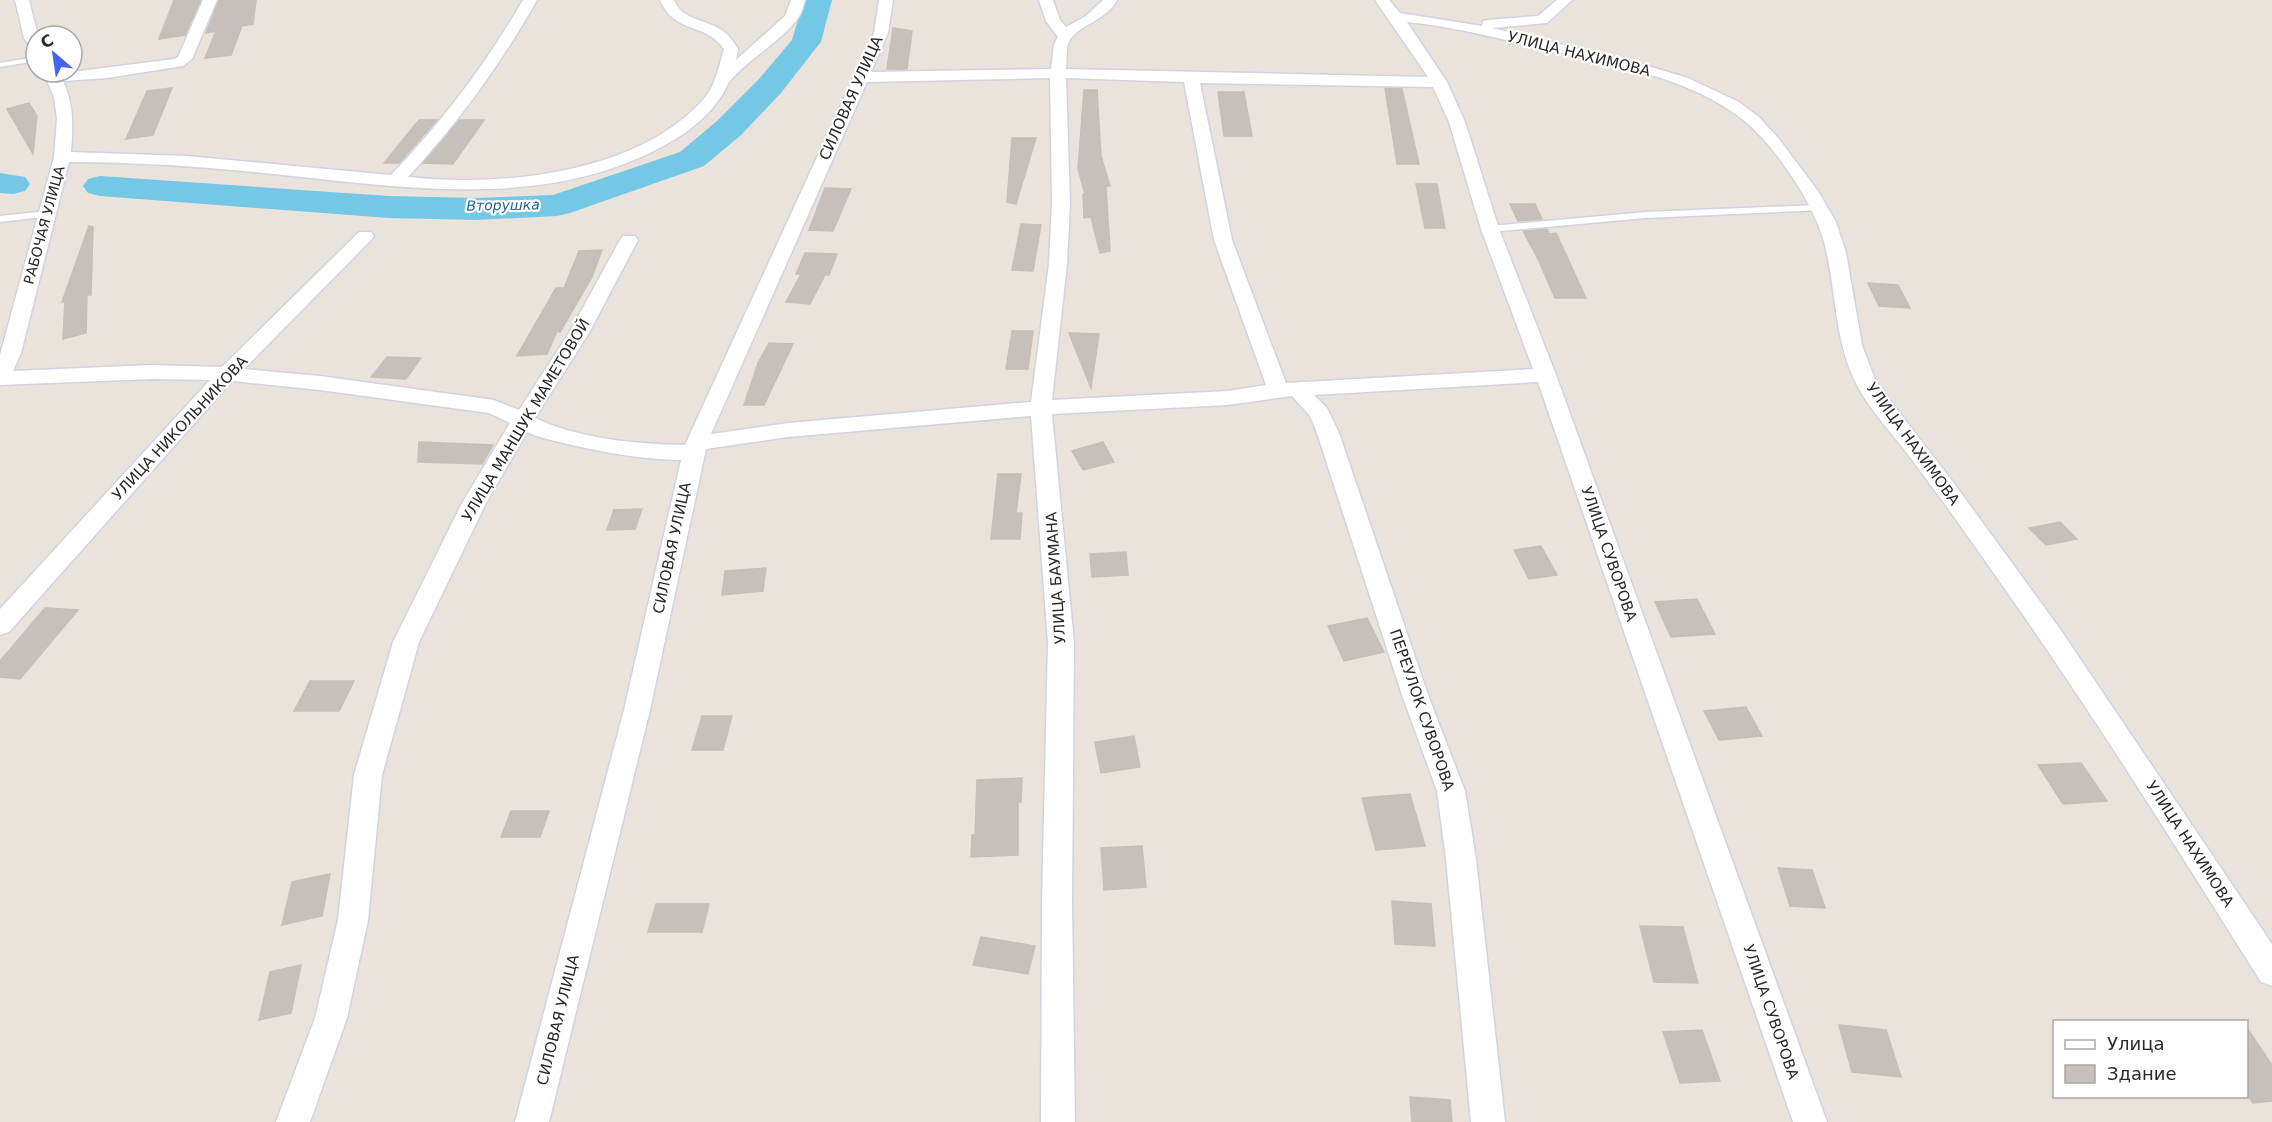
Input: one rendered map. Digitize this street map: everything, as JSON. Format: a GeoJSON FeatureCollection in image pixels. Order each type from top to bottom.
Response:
{"type":"FeatureCollection","features":[{"type":"Feature","properties":{"kind":"street"},"geometry":{"type":"LineString","coordinates":[[22,0],[28,24]]}},
{"type":"Feature","properties":{"kind":"street"},"geometry":{"type":"LineString","coordinates":[[84,73],[107,73],[178,63],[184,59],[210,0]]}},
{"type":"Feature","properties":{"kind":"street"},"geometry":{"type":"LineString","coordinates":[[395,181],[429,146],[471,91],[514,29],[530,0]]}},
{"type":"Feature","properties":{"kind":"street"},"geometry":{"type":"LineString","coordinates":[[667,0],[677,19],[716,30],[726,39],[731,49],[723,81]]}},
{"type":"Feature","properties":{"kind":"street"},"geometry":{"type":"LineString","coordinates":[[62,158],[112,156],[178,160],[427,186],[480,187],[541,179],[635,154],[663,141],[688,123],[710,102],[723,81],[791,18],[798,0]]}},
{"type":"Feature","properties":{"kind":"street","name":"СИЛОВАЯ УЛИЦА"},"geometry":{"type":"LineString","coordinates":[[532,1122],[637,710],[694,448],[881,33],[886,0]]}},
{"type":"Feature","properties":{"kind":"street"},"geometry":{"type":"LineString","coordinates":[[1046,0],[1053,21],[1066,37],[1069,32],[1107,6],[1110,0]]}},
{"type":"Feature","properties":{"kind":"street"},"geometry":{"type":"LineString","coordinates":[[1471,26],[1542,20],[1566,0]]}},
{"type":"Feature","properties":{"kind":"street","name":"УЛИЦА НАХИМОВА"},"geometry":{"type":"LineString","coordinates":[[1389,9],[1591,54],[1663,75],[1720,98],[1750,118],[1772,139],[1819,208],[1831,230],[1849,337],[1867,383],[1939,478],[2089,689],[2272,970]]}},
{"type":"Feature","properties":{"kind":"street","name":"УЛИЦА СУВОРОВА"},"geometry":{"type":"LineString","coordinates":[[1389,9],[1439,82],[1457,122],[1490,229],[1546,375],[1810,1122]]}},
{"type":"Feature","properties":{"kind":"street","name":"УЛИЦА БАУМАНА"},"geometry":{"type":"LineString","coordinates":[[1058,1122],[1057,903],[1061,643],[1041,408],[1058,264],[1061,213],[1058,73],[1061,44],[1066,37]]}},
{"type":"Feature","properties":{"kind":"street"},"geometry":{"type":"LineString","coordinates":[[861,77],[1058,73],[1191,78],[1439,82]]}},
{"type":"Feature","properties":{"kind":"street","name":"ПЕРЕУЛОК СУВОРОВА"},"geometry":{"type":"LineString","coordinates":[[1191,78],[1200,113],[1218,218],[1245,302],[1287,390],[1319,413],[1328,433],[1415,695],[1451,791],[1461,858],[1488,1122]]}},
{"type":"Feature","properties":{"kind":"street","name":"РАБОЧАЯ УЛИЦА"},"geometry":{"type":"LineString","coordinates":[[0,377],[10,352],[62,158],[65,119],[62,97],[56,84]]}},
{"type":"Feature","properties":{"kind":"street","name":"УЛИЦА НИКОЛЬНИКОВА"},"geometry":{"type":"LineString","coordinates":[[0,625],[227,374],[365,236]]}},
{"type":"Feature","properties":{"kind":"street","name":"УЛИЦА МАНШУК МАМЕТОВОЙ"},"geometry":{"type":"LineString","coordinates":[[293,1122],[331,1018],[353,920],[368,775],[406,642],[473,506],[523,420],[579,333],[629,240]]}},
{"type":"Feature","properties":{"kind":"street"},"geometry":{"type":"LineString","coordinates":[[0,377],[152,372],[227,374],[320,383],[494,407],[544,432],[598,444],[654,452],[694,448],[788,430],[1041,408],[1228,398],[1287,390],[1546,375]]}},
{"type":"Feature","properties":{"kind":"lane"},"geometry":{"type":"LineString","coordinates":[[0,65],[24,61]]}},
{"type":"Feature","properties":{"kind":"lane"},"geometry":{"type":"LineString","coordinates":[[1490,229],[1670,213],[1819,208]]}},
{"type":"Feature","properties":{"kind":"lane"},"geometry":{"type":"LineString","coordinates":[[0,219],[47,214]]}},
{"type":"Feature","properties":{"kind":"building"},"geometry":{"type":"Polygon","coordinates":[[[174,0],[201,0],[185,35],[159,39],[174,0]]]}},
{"type":"Feature","properties":{"kind":"building"},"geometry":{"type":"Polygon","coordinates":[[[219,0],[256,0],[253,24],[242,26],[231,55],[205,58],[216,31],[206,33],[219,0]]]}},
{"type":"Feature","properties":{"kind":"building"},"geometry":{"type":"Polygon","coordinates":[[[893,28],[912,31],[907,69],[887,69],[893,28]]]}},
{"type":"Feature","properties":{"kind":"building"},"geometry":{"type":"Polygon","coordinates":[[[172,88],[153,135],[126,139],[147,91],[172,88]]]}},
{"type":"Feature","properties":{"kind":"building"},"geometry":{"type":"Polygon","coordinates":[[[1385,88],[1402,89],[1419,164],[1397,164],[1385,88]]]}},
{"type":"Feature","properties":{"kind":"building"},"geometry":{"type":"Polygon","coordinates":[[[1084,90],[1097,90],[1101,156],[1110,186],[1106,186],[1110,251],[1100,253],[1091,217],[1084,218],[1083,194],[1085,194],[1078,169],[1084,90]]]}},
{"type":"Feature","properties":{"kind":"building"},"geometry":{"type":"Polygon","coordinates":[[[1218,92],[1244,92],[1252,136],[1224,136],[1218,92]]]}},
{"type":"Feature","properties":{"kind":"building"},"geometry":{"type":"Polygon","coordinates":[[[29,103],[37,116],[33,154],[7,109],[29,103]]]}},
{"type":"Feature","properties":{"kind":"building"},"geometry":{"type":"Polygon","coordinates":[[[419,120],[437,120],[399,163],[384,163],[419,120]]]}},
{"type":"Feature","properties":{"kind":"building"},"geometry":{"type":"Polygon","coordinates":[[[459,120],[484,120],[453,164],[423,163],[459,120]]]}},
{"type":"Feature","properties":{"kind":"building"},"geometry":{"type":"Polygon","coordinates":[[[1012,138],[1036,138],[1016,204],[1007,202],[1012,138]]]}},
{"type":"Feature","properties":{"kind":"building"},"geometry":{"type":"Polygon","coordinates":[[[1416,184],[1437,184],[1445,228],[1425,228],[1416,184]]]}},
{"type":"Feature","properties":{"kind":"building"},"geometry":{"type":"Polygon","coordinates":[[[825,188],[851,189],[833,231],[809,230],[825,188]]]}},
{"type":"Feature","properties":{"kind":"building"},"geometry":{"type":"Polygon","coordinates":[[[1510,204],[1535,204],[1542,219],[1518,221],[1510,204]]]}},
{"type":"Feature","properties":{"kind":"building"},"geometry":{"type":"Polygon","coordinates":[[[1021,224],[1041,225],[1033,271],[1012,270],[1021,224]]]}},
{"type":"Feature","properties":{"kind":"building"},"geometry":{"type":"Polygon","coordinates":[[[89,226],[93,227],[91,295],[87,295],[86,333],[63,339],[65,301],[62,302],[89,226]]]}},
{"type":"Feature","properties":{"kind":"building"},"geometry":{"type":"Polygon","coordinates":[[[1547,229],[1549,234],[1556,233],[1586,298],[1555,298],[1523,231],[1547,229]]]}},
{"type":"Feature","properties":{"kind":"building"},"geometry":{"type":"Polygon","coordinates":[[[602,250],[592,277],[560,332],[557,331],[547,354],[517,356],[556,288],[564,288],[579,251],[602,250]]]}},
{"type":"Feature","properties":{"kind":"building"},"geometry":{"type":"Polygon","coordinates":[[[805,253],[837,254],[829,275],[825,275],[810,304],[786,302],[801,274],[796,274],[805,253]]]}},
{"type":"Feature","properties":{"kind":"building"},"geometry":{"type":"Polygon","coordinates":[[[1868,283],[1898,285],[1910,308],[1879,306],[1868,283]]]}},
{"type":"Feature","properties":{"kind":"building"},"geometry":{"type":"Polygon","coordinates":[[[1012,331],[1033,331],[1028,369],[1006,369],[1012,331]]]}},
{"type":"Feature","properties":{"kind":"building"},"geometry":{"type":"Polygon","coordinates":[[[1069,333],[1099,334],[1091,388],[1069,333]]]}},
{"type":"Feature","properties":{"kind":"building"},"geometry":{"type":"Polygon","coordinates":[[[769,343],[793,344],[764,405],[744,405],[758,363],[769,343]]]}},
{"type":"Feature","properties":{"kind":"building"},"geometry":{"type":"Polygon","coordinates":[[[387,357],[421,358],[406,379],[371,377],[387,357]]]}},
{"type":"Feature","properties":{"kind":"building"},"geometry":{"type":"Polygon","coordinates":[[[419,442],[493,445],[482,464],[418,462],[419,442]]]}},
{"type":"Feature","properties":{"kind":"building"},"geometry":{"type":"Polygon","coordinates":[[[1103,442],[1114,462],[1083,470],[1072,451],[1103,442]]]}},
{"type":"Feature","properties":{"kind":"building"},"geometry":{"type":"Polygon","coordinates":[[[998,474],[1021,474],[1016,513],[1022,513],[1020,539],[991,539],[998,474]]]}},
{"type":"Feature","properties":{"kind":"building"},"geometry":{"type":"Polygon","coordinates":[[[642,509],[635,529],[607,530],[614,510],[642,509]]]}},
{"type":"Feature","properties":{"kind":"building"},"geometry":{"type":"Polygon","coordinates":[[[2060,522],[2077,539],[2046,545],[2029,528],[2060,522]]]}},
{"type":"Feature","properties":{"kind":"building"},"geometry":{"type":"Polygon","coordinates":[[[1541,546],[1557,575],[1529,579],[1514,550],[1541,546]]]}},
{"type":"Feature","properties":{"kind":"building"},"geometry":{"type":"Polygon","coordinates":[[[1126,552],[1128,575],[1092,577],[1090,554],[1126,552]]]}},
{"type":"Feature","properties":{"kind":"building"},"geometry":{"type":"Polygon","coordinates":[[[766,568],[763,591],[722,595],[725,571],[766,568]]]}},
{"type":"Feature","properties":{"kind":"building"},"geometry":{"type":"Polygon","coordinates":[[[1697,599],[1715,634],[1671,637],[1655,602],[1697,599]]]}},
{"type":"Feature","properties":{"kind":"building"},"geometry":{"type":"Polygon","coordinates":[[[45,608],[78,610],[20,679],[0,677],[0,661],[45,608]]]}},
{"type":"Feature","properties":{"kind":"building"},"geometry":{"type":"Polygon","coordinates":[[[1367,618],[1384,652],[1344,661],[1328,626],[1367,618]]]}},
{"type":"Feature","properties":{"kind":"building"},"geometry":{"type":"Polygon","coordinates":[[[310,681],[354,681],[339,711],[294,711],[310,681]]]}},
{"type":"Feature","properties":{"kind":"building"},"geometry":{"type":"Polygon","coordinates":[[[1746,707],[1762,736],[1719,740],[1704,711],[1746,707]]]}},
{"type":"Feature","properties":{"kind":"building"},"geometry":{"type":"Polygon","coordinates":[[[702,716],[732,716],[723,750],[692,750],[702,716]]]}},
{"type":"Feature","properties":{"kind":"building"},"geometry":{"type":"Polygon","coordinates":[[[1134,736],[1140,767],[1101,773],[1095,742],[1134,736]]]}},
{"type":"Feature","properties":{"kind":"building"},"geometry":{"type":"Polygon","coordinates":[[[2081,763],[2107,801],[2063,804],[2038,765],[2081,763]]]}},
{"type":"Feature","properties":{"kind":"building"},"geometry":{"type":"Polygon","coordinates":[[[1022,778],[1021,802],[1018,802],[1018,855],[971,857],[972,835],[975,835],[977,780],[1022,778]]]}},
{"type":"Feature","properties":{"kind":"building"},"geometry":{"type":"Polygon","coordinates":[[[1410,794],[1425,846],[1376,850],[1362,798],[1410,794]]]}},
{"type":"Feature","properties":{"kind":"building"},"geometry":{"type":"Polygon","coordinates":[[[511,811],[549,811],[540,837],[501,837],[511,811]]]}},
{"type":"Feature","properties":{"kind":"building"},"geometry":{"type":"Polygon","coordinates":[[[1142,846],[1146,887],[1104,890],[1101,848],[1142,846]]]}},
{"type":"Feature","properties":{"kind":"building"},"geometry":{"type":"Polygon","coordinates":[[[1778,868],[1812,870],[1825,908],[1790,906],[1778,868]]]}},
{"type":"Feature","properties":{"kind":"building"},"geometry":{"type":"Polygon","coordinates":[[[330,874],[322,916],[282,925],[292,882],[330,874]]]}},
{"type":"Feature","properties":{"kind":"building"},"geometry":{"type":"Polygon","coordinates":[[[1392,901],[1431,904],[1435,946],[1395,944],[1392,901]]]}},
{"type":"Feature","properties":{"kind":"building"},"geometry":{"type":"Polygon","coordinates":[[[656,904],[709,904],[702,932],[648,932],[656,904]]]}},
{"type":"Feature","properties":{"kind":"building"},"geometry":{"type":"Polygon","coordinates":[[[1640,926],[1683,927],[1698,983],[1654,982],[1640,926]]]}},
{"type":"Feature","properties":{"kind":"building"},"geometry":{"type":"Polygon","coordinates":[[[981,937],[1035,946],[1028,974],[973,965],[981,937]]]}},
{"type":"Feature","properties":{"kind":"building"},"geometry":{"type":"Polygon","coordinates":[[[301,965],[291,1013],[259,1020],[270,972],[301,965]]]}},
{"type":"Feature","properties":{"kind":"building"},"geometry":{"type":"Polygon","coordinates":[[[1839,1025],[1886,1030],[1901,1077],[1852,1072],[1839,1025]]]}},
{"type":"Feature","properties":{"kind":"building"},"geometry":{"type":"Polygon","coordinates":[[[2248,1029],[2272,1065],[2272,1101],[2253,1103],[2248,1096],[2248,1029]]]}},
{"type":"Feature","properties":{"kind":"building"},"geometry":{"type":"Polygon","coordinates":[[[1702,1030],[1720,1081],[1680,1083],[1663,1032],[1702,1030]]]}},
{"type":"Feature","properties":{"kind":"building"},"geometry":{"type":"Polygon","coordinates":[[[1410,1097],[1450,1100],[1452,1122],[1412,1122],[1410,1097]]]}},
{"type":"Feature","properties":{"kind":"waterway","name":"Вторушка"},"geometry":{"type":"LineString","coordinates":[[100,186],[389,207],[476,209],[557,205],[692,159],[729,128],[770,86],[806,42],[818,0]]}},
{"type":"Feature","properties":{"kind":"waterway","name":"Вторушка"},"geometry":{"type":"LineString","coordinates":[[0,183],[13,184]]}}]}
